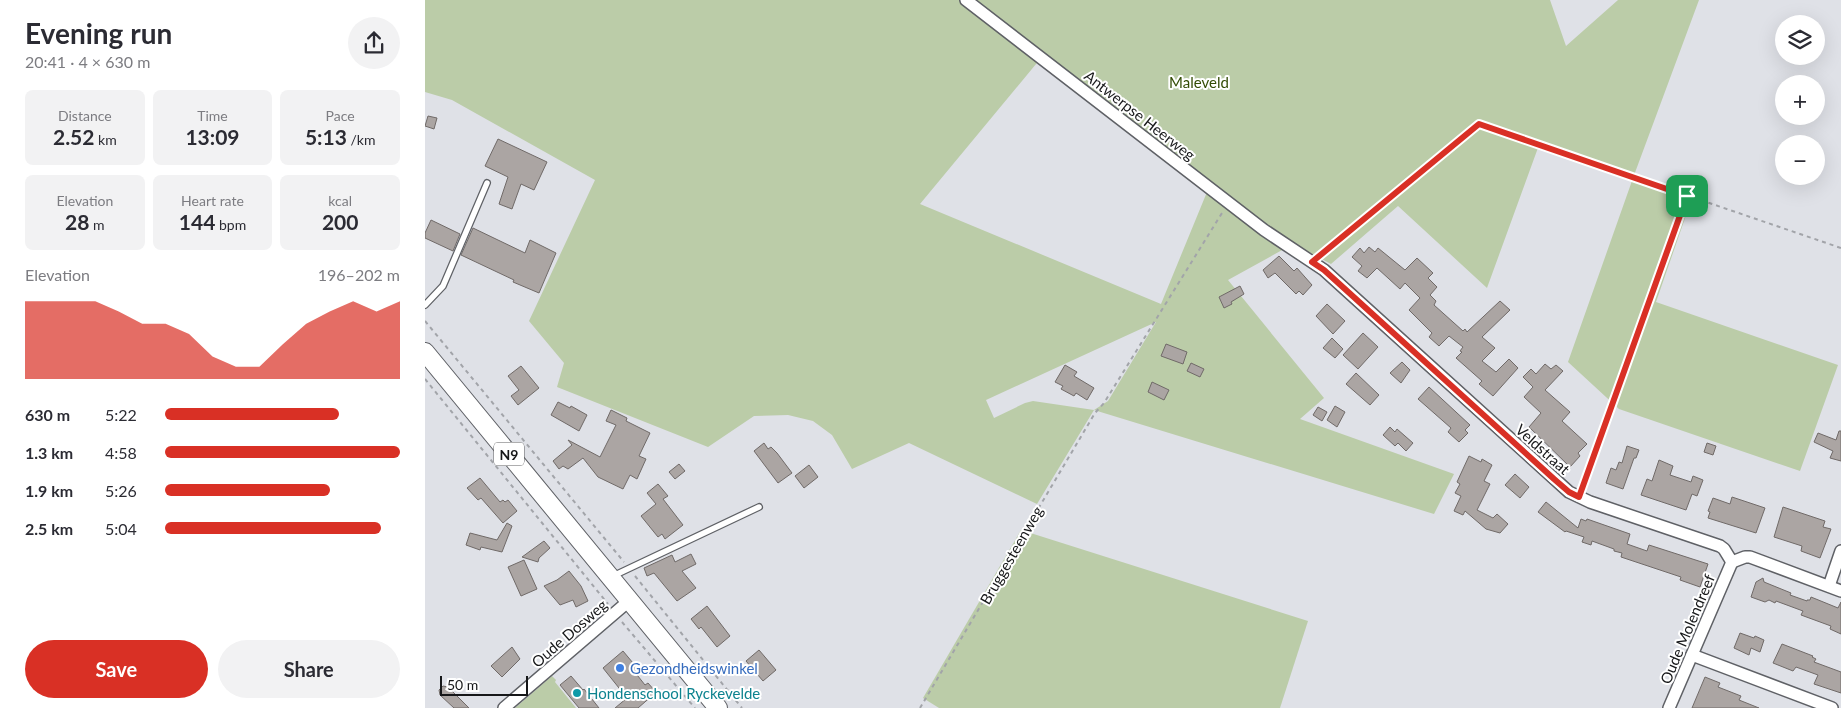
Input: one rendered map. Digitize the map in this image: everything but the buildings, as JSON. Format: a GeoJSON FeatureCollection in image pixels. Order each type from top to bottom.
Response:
{"type":"FeatureCollection","features":[{"type":"Feature","properties":{"kind":"main road","name":"N9"},"geometry":{"type":"LineString","coordinates":[[425,352],[718,707]]}},
{"type":"Feature","properties":{"kind":"street","name":"Antwerpse Heerweg"},"geometry":{"type":"LineString","coordinates":[[966,0],[1228,202],[1297,252]]}},
{"type":"Feature","properties":{"kind":"street","name":"Veldstraat"},"geometry":{"type":"LineString","coordinates":[[1297,252],[1324,270],[1569,492],[1590,502],[1720,546],[1732,562]]}},
{"type":"Feature","properties":{"kind":"street"},"geometry":{"type":"LineString","coordinates":[[1829,586],[1841,551]]}},
{"type":"Feature","properties":{"kind":"street"},"geometry":{"type":"LineString","coordinates":[[1732,562],[1749,557],[1841,591]]}},
{"type":"Feature","properties":{"kind":"street","name":"Oude Molendreef"},"geometry":{"type":"LineString","coordinates":[[1669,708],[1732,562]]}},
{"type":"Feature","properties":{"kind":"street","name":"Oude Dosweg"},"geometry":{"type":"LineString","coordinates":[[504,708],[630,600]]}},
{"type":"Feature","properties":{"kind":"street"},"geometry":{"type":"LineString","coordinates":[[1692,655],[1832,708]]}},
{"type":"Feature","properties":{"kind":"lane"},"geometry":{"type":"LineString","coordinates":[[425,305],[443,286],[487,183]]}},
{"type":"Feature","properties":{"kind":"lane"},"geometry":{"type":"LineString","coordinates":[[609,574],[629,568],[759,507]]}},
{"type":"Feature","properties":{"kind":"path"},"geometry":{"type":"LineString","coordinates":[[1312,262],[1479,124],[1841,248]]}},
{"type":"Feature","properties":{"kind":"path"},"geometry":{"type":"LineString","coordinates":[[1579,497],[1687,196]]}},
{"type":"Feature","properties":{"kind":"path","name":"Bruggesteenweg"},"geometry":{"type":"LineString","coordinates":[[920,708],[1095,413],[1104,403],[1228,202]]}},
{"type":"Feature","properties":{"kind":"path"},"geometry":{"type":"LineString","coordinates":[[425,321],[742,708]]}},
{"type":"Feature","properties":{"kind":"path"},"geometry":{"type":"LineString","coordinates":[[425,379],[615,613],[695,708]]}},
{"type":"Feature","properties":{"kind":"green space","name":"Maleveld"},"geometry":{"type":"Polygon","coordinates":[[[425,0],[1550,0],[1566,46],[1618,0],[1699,0],[1633,178],[1539,145],[1487,288],[1398,206],[1331,264],[1290,242],[1284,249],[1228,280],[1324,398],[1300,419],[1454,474],[1434,514],[1094,410],[1037,504],[909,443],[852,469],[832,435],[813,421],[788,415],[754,416],[708,447],[557,387],[564,363],[529,321],[595,180],[452,100],[425,92],[425,0]],[[1041,58],[920,204],[1161,304],[1207,192],[1041,58]],[[1156,322],[986,400],[994,418],[1033,401],[1094,410],[1108,401],[1156,322]]]}},
{"type":"Feature","properties":{"kind":"green space"},"geometry":{"type":"Polygon","coordinates":[[[1633,178],[1692,198],[1656,302],[1838,365],[1800,471],[1619,409],[1568,362],[1633,178]]]}},
{"type":"Feature","properties":{"kind":"green space"},"geometry":{"type":"Polygon","coordinates":[[[1021,530],[1308,621],[1280,708],[939,708],[923,698],[1021,530]]]}},
{"type":"Feature","properties":{"kind":"green space"},"geometry":{"type":"Polygon","coordinates":[[[552,676],[576,708],[515,708],[552,676]]]}},
{"type":"Feature","properties":{"kind":"place","name":"Gezondheidswinkel"},"geometry":{"type":"Point","coordinates":[620,668]}},
{"type":"Feature","properties":{"kind":"place","name":"Hondenschool Ryckevelde"},"geometry":{"type":"Point","coordinates":[577,693]}},
{"type":"Feature","properties":{"kind":"route"},"geometry":{"type":"LineString","coordinates":[[1479,124],[1687,196],[1579,497],[1569,492],[1554,479],[1324,270],[1312,262],[1479,124]]}}]}
